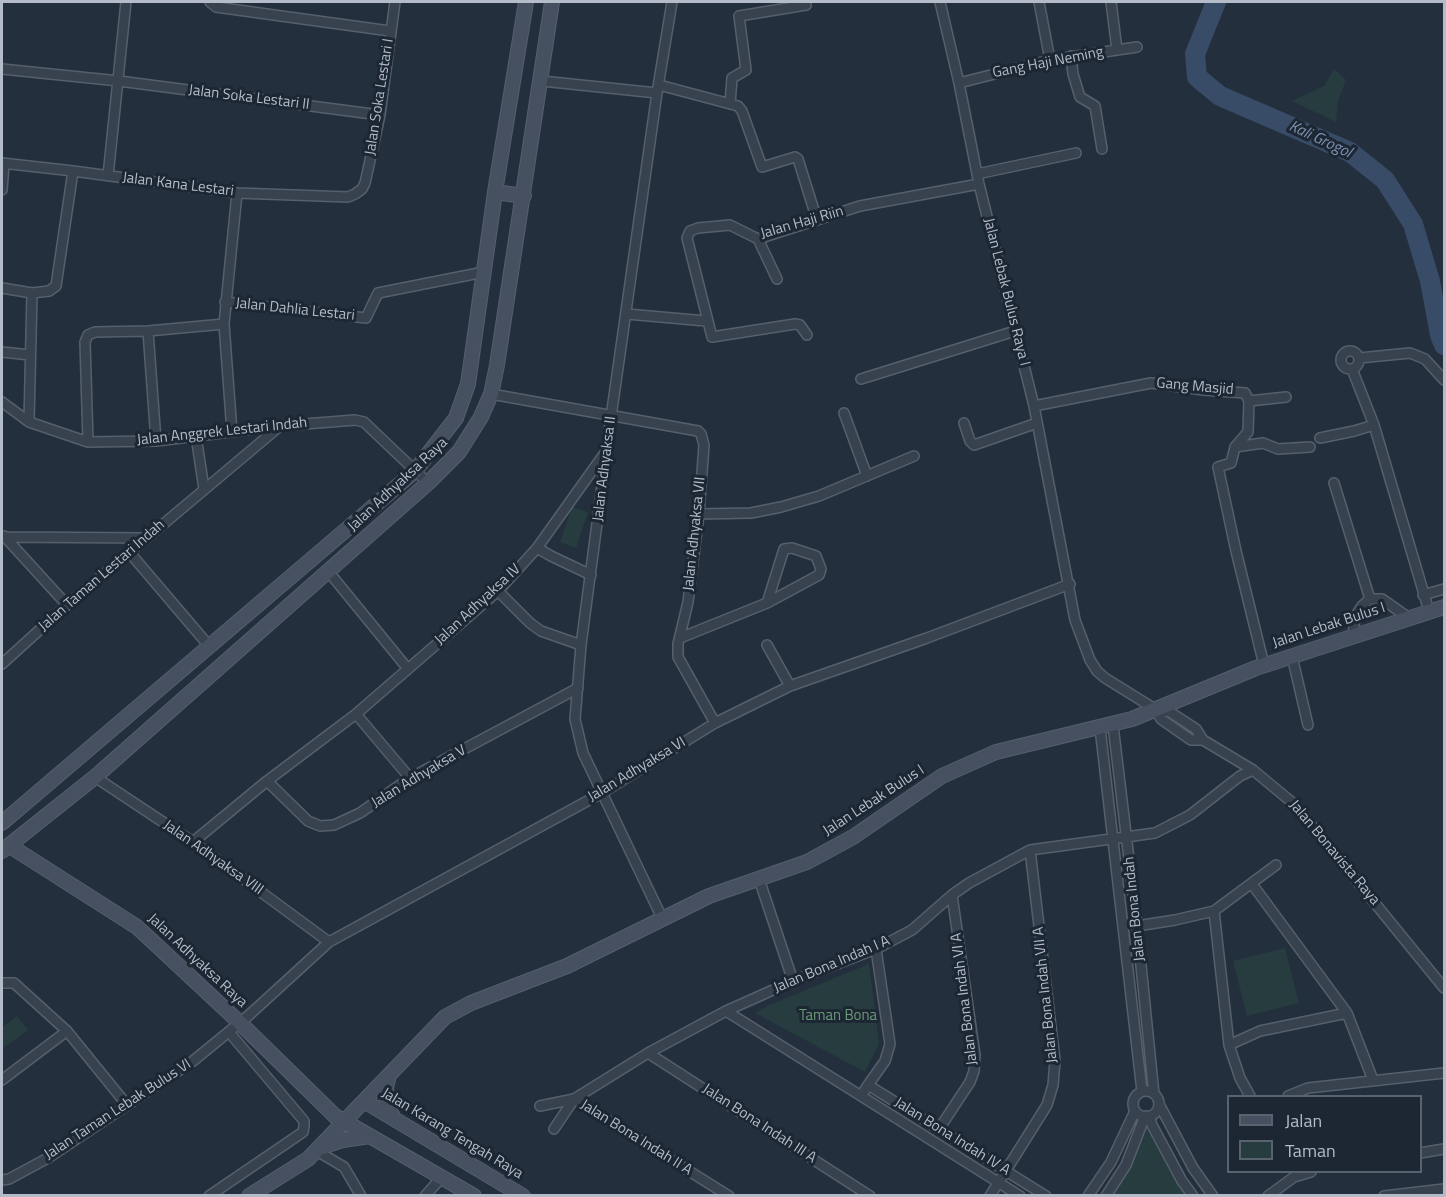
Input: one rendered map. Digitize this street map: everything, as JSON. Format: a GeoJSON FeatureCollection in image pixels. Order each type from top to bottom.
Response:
{"type":"FeatureCollection","features":[{"type":"Feature","properties":{"kind":"main road","name":"Jalan Adhyaksa Raya"},"geometry":{"type":"LineString","coordinates":[[2,823],[415,471],[456,418],[468,384],[495,192],[526,2]]}},
{"type":"Feature","properties":{"kind":"main road","name":"Jalan Adhyaksa Raya"},"geometry":{"type":"LineString","coordinates":[[344,1121],[327,1109],[235,1027],[137,927],[4,845],[95,777],[428,483],[459,452],[481,417],[491,394],[542,81],[552,2]]}},
{"type":"Feature","properties":{"kind":"main road"},"geometry":{"type":"LineString","coordinates":[[495,192],[524,196]]}},
{"type":"Feature","properties":{"kind":"main road","name":"Jalan Lebak Bulus I"},"geometry":{"type":"LineString","coordinates":[[318,1150],[445,1017],[471,1004],[567,966],[709,896],[807,862],[853,837],[942,776],[996,752],[1106,726],[1155,710],[1264,665],[1444,607]]}},
{"type":"Feature","properties":{"kind":"main road"},"geometry":{"type":"LineString","coordinates":[[390,1073],[386,1088],[387,1103],[393,1118]]}},
{"type":"Feature","properties":{"kind":"main road","name":"Jalan Karang Tengah Raya"},"geometry":{"type":"LineString","coordinates":[[364,1101],[523,1196]]}},
{"type":"Feature","properties":{"kind":"main road"},"geometry":{"type":"LineString","coordinates":[[327,1109],[331,1122],[331,1135]]}},
{"type":"Feature","properties":{"kind":"main road"},"geometry":{"type":"LineString","coordinates":[[344,1121],[474,1196]]}},
{"type":"Feature","properties":{"kind":"main road"},"geometry":{"type":"LineString","coordinates":[[249,1196],[302,1164],[318,1150],[344,1140],[370,1136]]}},
{"type":"Feature","properties":{"kind":"street"},"geometry":{"type":"LineString","coordinates":[[108,176],[126,2]]}},
{"type":"Feature","properties":{"kind":"street"},"geometry":{"type":"LineString","coordinates":[[210,2],[216,7],[390,31]]}},
{"type":"Feature","properties":{"kind":"street","name":"Jalan Soka Lestari I"},"geometry":{"type":"LineString","coordinates":[[355,194],[362,189],[365,183],[380,115],[395,2]]}},
{"type":"Feature","properties":{"kind":"street","name":"Jalan Adhyaksa II"},"geometry":{"type":"LineString","coordinates":[[663,920],[583,753],[575,719],[581,645],[611,417],[672,2]]}},
{"type":"Feature","properties":{"kind":"street"},"geometry":{"type":"LineString","coordinates":[[734,105],[732,78],[746,70],[739,16],[806,5],[806,2]]}},
{"type":"Feature","properties":{"kind":"street","name":"Jalan Lebak Bulus Raya I"},"geometry":{"type":"LineString","coordinates":[[940,2],[978,179],[1034,406],[1076,620],[1084,646],[1097,671],[1155,710]]}},
{"type":"Feature","properties":{"kind":"street"},"geometry":{"type":"LineString","coordinates":[[1039,2],[1050,60]]}},
{"type":"Feature","properties":{"kind":"street"},"geometry":{"type":"LineString","coordinates":[[1111,2],[1117,50]]}},
{"type":"Feature","properties":{"kind":"street","name":"Gang Haji Neming"},"geometry":{"type":"LineString","coordinates":[[959,82],[1050,60],[1137,47]]}},
{"type":"Feature","properties":{"kind":"street"},"geometry":{"type":"LineString","coordinates":[[1071,56],[1073,74],[1080,97],[1095,106],[1102,148]]}},
{"type":"Feature","properties":{"kind":"street","name":"Jalan Soka Lestari II"},"geometry":{"type":"LineString","coordinates":[[2,69],[119,81],[380,115]]}},
{"type":"Feature","properties":{"kind":"street"},"geometry":{"type":"LineString","coordinates":[[542,81],[658,89],[734,105],[742,111],[762,167],[795,157],[798,159],[817,220]]}},
{"type":"Feature","properties":{"kind":"street","name":"Jalan Haji Riin"},"geometry":{"type":"LineString","coordinates":[[706,321],[687,238],[690,231],[730,225],[758,239],[860,206],[978,179],[1076,153]]}},
{"type":"Feature","properties":{"kind":"street"},"geometry":{"type":"LineString","coordinates":[[2,190],[3,163]]}},
{"type":"Feature","properties":{"kind":"street","name":"Jalan Kana Lestari"},"geometry":{"type":"LineString","coordinates":[[3,163],[237,194],[348,197],[355,194]]}},
{"type":"Feature","properties":{"kind":"street"},"geometry":{"type":"LineString","coordinates":[[2,288],[32,293],[49,291],[56,286],[73,171]]}},
{"type":"Feature","properties":{"kind":"street"},"geometry":{"type":"LineString","coordinates":[[231,432],[224,324],[237,194]]}},
{"type":"Feature","properties":{"kind":"street"},"geometry":{"type":"LineString","coordinates":[[758,239],[777,279]]}},
{"type":"Feature","properties":{"kind":"street","name":"Jalan Dahlia Lestari"},"geometry":{"type":"LineString","coordinates":[[225,302],[366,318],[378,293],[484,273]]}},
{"type":"Feature","properties":{"kind":"street"},"geometry":{"type":"LineString","coordinates":[[29,422],[32,293]]}},
{"type":"Feature","properties":{"kind":"street"},"geometry":{"type":"LineString","coordinates":[[627,314],[706,321],[710,336],[713,338],[795,324],[800,325],[807,335]]}},
{"type":"Feature","properties":{"kind":"street"},"geometry":{"type":"LineString","coordinates":[[88,442],[85,342],[88,335],[95,332],[148,331],[224,324]]}},
{"type":"Feature","properties":{"kind":"street"},"geometry":{"type":"LineString","coordinates":[[148,331],[156,441]]}},
{"type":"Feature","properties":{"kind":"street"},"geometry":{"type":"LineString","coordinates":[[861,380],[1015,331]]}},
{"type":"Feature","properties":{"kind":"street"},"geometry":{"type":"LineString","coordinates":[[1352,369],[1343,366],[1341,357],[1348,351],[1353,351],[1359,358]]}},
{"type":"Feature","properties":{"kind":"street"},"geometry":{"type":"LineString","coordinates":[[2,352],[30,356]]}},
{"type":"Feature","properties":{"kind":"street"},"geometry":{"type":"LineString","coordinates":[[1359,358],[1410,353],[1425,359],[1444,380]]}},
{"type":"Feature","properties":{"kind":"street"},"geometry":{"type":"LineString","coordinates":[[1352,369],[1359,358]]}},
{"type":"Feature","properties":{"kind":"street"},"geometry":{"type":"LineString","coordinates":[[1352,369],[1374,425],[1429,611]]}},
{"type":"Feature","properties":{"kind":"street","name":"Gang Masjid"},"geometry":{"type":"LineString","coordinates":[[1034,406],[1151,383],[1245,393],[1249,401],[1248,432],[1235,447],[1231,463],[1218,467],[1264,665]]}},
{"type":"Feature","properties":{"kind":"street"},"geometry":{"type":"LineString","coordinates":[[491,394],[611,417]]}},
{"type":"Feature","properties":{"kind":"street"},"geometry":{"type":"LineString","coordinates":[[1249,401],[1286,397]]}},
{"type":"Feature","properties":{"kind":"street","name":"Jalan Anggrek Lestari Indah"},"geometry":{"type":"LineString","coordinates":[[2,402],[29,422],[88,442],[156,441],[280,426],[355,420],[364,422],[428,483]]}},
{"type":"Feature","properties":{"kind":"street"},"geometry":{"type":"LineString","coordinates":[[844,413],[867,476]]}},
{"type":"Feature","properties":{"kind":"street","name":"Jalan Adhyaksa VII"},"geometry":{"type":"LineString","coordinates":[[611,417],[698,431],[705,445],[688,602],[678,657],[716,723]]}},
{"type":"Feature","properties":{"kind":"street"},"geometry":{"type":"LineString","coordinates":[[964,423],[970,441],[974,445],[1037,423]]}},
{"type":"Feature","properties":{"kind":"street"},"geometry":{"type":"LineString","coordinates":[[1320,438],[1374,425]]}},
{"type":"Feature","properties":{"kind":"street","name":"Jalan Taman Lestari Indah"},"geometry":{"type":"LineString","coordinates":[[2,664],[67,605],[280,426]]}},
{"type":"Feature","properties":{"kind":"street"},"geometry":{"type":"LineString","coordinates":[[196,436],[204,489]]}},
{"type":"Feature","properties":{"kind":"street"},"geometry":{"type":"LineString","coordinates":[[1235,447],[1263,443],[1278,449],[1310,447]]}},
{"type":"Feature","properties":{"kind":"street","name":"Jalan Adhyaksa IV"},"geometry":{"type":"LineString","coordinates":[[193,842],[267,781],[356,714],[498,591],[537,548],[608,449]]}},
{"type":"Feature","properties":{"kind":"street"},"geometry":{"type":"LineString","coordinates":[[699,514],[751,513],[781,507],[819,496],[914,456]]}},
{"type":"Feature","properties":{"kind":"street"},"geometry":{"type":"LineString","coordinates":[[1334,483],[1370,599]]}},
{"type":"Feature","properties":{"kind":"street"},"geometry":{"type":"LineString","coordinates":[[3,535],[147,538]]}},
{"type":"Feature","properties":{"kind":"street"},"geometry":{"type":"LineString","coordinates":[[3,535],[67,605]]}},
{"type":"Feature","properties":{"kind":"street"},"geometry":{"type":"LineString","coordinates":[[537,548],[591,574]]}},
{"type":"Feature","properties":{"kind":"street"},"geometry":{"type":"LineString","coordinates":[[680,638],[767,603],[819,575],[821,569],[816,556],[792,548],[784,549],[767,603]]}},
{"type":"Feature","properties":{"kind":"street"},"geometry":{"type":"LineString","coordinates":[[130,553],[210,647]]}},
{"type":"Feature","properties":{"kind":"street"},"geometry":{"type":"LineString","coordinates":[[328,571],[408,669]]}},
{"type":"Feature","properties":{"kind":"street","name":"Jalan Adhyaksa VI"},"geometry":{"type":"LineString","coordinates":[[235,1027],[329,942],[602,793],[716,723],[790,686],[1070,584]]}},
{"type":"Feature","properties":{"kind":"street"},"geometry":{"type":"LineString","coordinates":[[1423,595],[1444,589]]}},
{"type":"Feature","properties":{"kind":"street"},"geometry":{"type":"LineString","coordinates":[[498,591],[541,631],[581,645]]}},
{"type":"Feature","properties":{"kind":"street"},"geometry":{"type":"LineString","coordinates":[[1353,636],[1354,617],[1370,599],[1382,599],[1408,618]]}},
{"type":"Feature","properties":{"kind":"street"},"geometry":{"type":"LineString","coordinates":[[767,645],[790,686]]}},
{"type":"Feature","properties":{"kind":"street"},"geometry":{"type":"LineString","coordinates":[[1292,656],[1308,725]]}},
{"type":"Feature","properties":{"kind":"street","name":"Jalan Adhyaksa V"},"geometry":{"type":"LineString","coordinates":[[267,781],[308,821],[320,826],[334,825],[360,813],[410,778],[578,688]]}},
{"type":"Feature","properties":{"kind":"street","name":"Jalan Bonavista Raya"},"geometry":{"type":"LineString","coordinates":[[1155,710],[1170,712],[1196,729],[1203,740],[1253,770],[1294,804],[1444,988]]}},
{"type":"Feature","properties":{"kind":"street"},"geometry":{"type":"LineString","coordinates":[[356,714],[410,778]]}},
{"type":"Feature","properties":{"kind":"street","name":"Jalan Bona Indah"},"geometry":{"type":"LineString","coordinates":[[1106,726],[1127,838],[1154,1094]]}},
{"type":"Feature","properties":{"kind":"street","name":"Jalan Bona Indah"},"geometry":{"type":"LineString","coordinates":[[1106,726],[1113,840],[1142,1091]]}},
{"type":"Feature","properties":{"kind":"street","name":"Jalan Bona Indah I A"},"geometry":{"type":"LineString","coordinates":[[540,1106],[574,1099],[648,1053],[726,1011],[792,981],[876,950],[912,930],[969,883],[1030,850],[1155,833],[1171,827],[1190,815],[1240,776],[1253,770]]}},
{"type":"Feature","properties":{"kind":"street","name":"Jalan Adhyaksa VIII"},"geometry":{"type":"LineString","coordinates":[[95,777],[193,842],[329,942]]}},
{"type":"Feature","properties":{"kind":"street","name":"Jalan Bona Indah VII A"},"geometry":{"type":"LineString","coordinates":[[990,1196],[1047,1105],[1053,1085],[1055,1061],[1030,850]]}},
{"type":"Feature","properties":{"kind":"street"},"geometry":{"type":"LineString","coordinates":[[1137,926],[1214,911],[1276,865]]}},
{"type":"Feature","properties":{"kind":"street"},"geometry":{"type":"LineString","coordinates":[[759,879],[792,981]]}},
{"type":"Feature","properties":{"kind":"street"},"geometry":{"type":"LineString","coordinates":[[1252,884],[1347,1012],[1373,1080]]}},
{"type":"Feature","properties":{"kind":"street","name":"Jalan Bona Indah VI A"},"geometry":{"type":"LineString","coordinates":[[939,1129],[970,1082],[974,1071],[975,1055],[952,895]]}},
{"type":"Feature","properties":{"kind":"street"},"geometry":{"type":"LineString","coordinates":[[1214,911],[1229,1045],[1240,1078],[1249,1095]]}},
{"type":"Feature","properties":{"kind":"street"},"geometry":{"type":"LineString","coordinates":[[861,1096],[885,1061],[890,1044],[876,950]]}},
{"type":"Feature","properties":{"kind":"street"},"geometry":{"type":"LineString","coordinates":[[2,983],[14,983],[67,1031],[128,1105]]}},
{"type":"Feature","properties":{"kind":"street","name":"Jalan Bona Indah IV A"},"geometry":{"type":"LineString","coordinates":[[726,1011],[1020,1196]]}},
{"type":"Feature","properties":{"kind":"street"},"geometry":{"type":"LineString","coordinates":[[1229,1045],[1260,1030],[1347,1012]]}},
{"type":"Feature","properties":{"kind":"street"},"geometry":{"type":"LineString","coordinates":[[209,1196],[303,1132],[304,1129],[304,1121],[235,1027]]}},
{"type":"Feature","properties":{"kind":"street","name":"Jalan Taman Lebak Bulus VI"},"geometry":{"type":"LineString","coordinates":[[2,1180],[9,1179],[48,1158],[193,1061],[235,1027]]}},
{"type":"Feature","properties":{"kind":"street"},"geometry":{"type":"LineString","coordinates":[[2,1080],[67,1031]]}},
{"type":"Feature","properties":{"kind":"street","name":"Jalan Bona Indah III A"},"geometry":{"type":"LineString","coordinates":[[648,1053],[870,1196]]}},
{"type":"Feature","properties":{"kind":"street"},"geometry":{"type":"LineString","coordinates":[[1290,1095],[1308,1088],[1444,1073]]}},
{"type":"Feature","properties":{"kind":"street","name":"Jalan Bona Indah IV A"},"geometry":{"type":"LineString","coordinates":[[868,1085],[1046,1196]]}},
{"type":"Feature","properties":{"kind":"street"},"geometry":{"type":"LineString","coordinates":[[1088,1196],[1111,1162],[1135,1111],[1133,1101],[1142,1091],[1154,1094],[1158,1098],[1193,1168],[1213,1196]]}},
{"type":"Feature","properties":{"kind":"street","name":"Jalan Bona Indah I A"},"geometry":{"type":"LineString","coordinates":[[554,1129],[574,1099]]}},
{"type":"Feature","properties":{"kind":"street","name":"Jalan Bona Indah II A"},"geometry":{"type":"LineString","coordinates":[[574,1099],[729,1196]]}},
{"type":"Feature","properties":{"kind":"street"},"geometry":{"type":"LineString","coordinates":[[550,1104],[562,1116]]}},
{"type":"Feature","properties":{"kind":"street"},"geometry":{"type":"LineString","coordinates":[[1106,1196],[1125,1165],[1147,1116],[1156,1112],[1159,1104]]}},
{"type":"Feature","properties":{"kind":"street"},"geometry":{"type":"LineString","coordinates":[[1135,1111],[1147,1116],[1192,1196]]}},
{"type":"Feature","properties":{"kind":"street"},"geometry":{"type":"LineString","coordinates":[[1422,1153],[1444,1149]]}},
{"type":"Feature","properties":{"kind":"street"},"geometry":{"type":"LineString","coordinates":[[318,1150],[344,1167],[361,1196]]}},
{"type":"Feature","properties":{"kind":"street"},"geometry":{"type":"LineString","coordinates":[[1268,1196],[1293,1174]]}},
{"type":"Feature","properties":{"kind":"street"},"geometry":{"type":"LineString","coordinates":[[425,1196],[441,1178]]}},
{"type":"Feature","properties":{"kind":"street"},"geometry":{"type":"LineString","coordinates":[[1384,1196],[1444,1189]]}},
{"type":"Feature","properties":{"kind":"green space"},"geometry":{"type":"Polygon","coordinates":[[[1334,69],[1346,80],[1338,101],[1336,122],[1292,101],[1324,86],[1334,69]]]}},
{"type":"Feature","properties":{"kind":"green space"},"geometry":{"type":"Polygon","coordinates":[[[572,507],[588,512],[576,548],[560,542],[572,507]]]}},
{"type":"Feature","properties":{"kind":"green space"},"geometry":{"type":"Polygon","coordinates":[[[1285,948],[1299,1003],[1247,1016],[1233,961],[1285,948]]]}},
{"type":"Feature","properties":{"kind":"green space","name":"Taman Bona"},"geometry":{"type":"Polygon","coordinates":[[[869,964],[879,1043],[865,1072],[755,1013],[769,1005],[869,964]]]}},
{"type":"Feature","properties":{"kind":"green space"},"geometry":{"type":"Polygon","coordinates":[[[17,1016],[28,1030],[2,1049],[2,1027],[17,1016]]]}},
{"type":"Feature","properties":{"kind":"green space"},"geometry":{"type":"Polygon","coordinates":[[[1147,1122],[1188,1195],[1111,1196],[1128,1167],[1147,1122]]]}},
{"type":"Feature","properties":{"kind":"waterway","name":"Kali Grogol"},"geometry":{"type":"LineString","coordinates":[[1216,2],[1195,54],[1197,77],[1220,96],[1350,152],[1385,180],[1413,224],[1430,281],[1444,345]]}}]}
